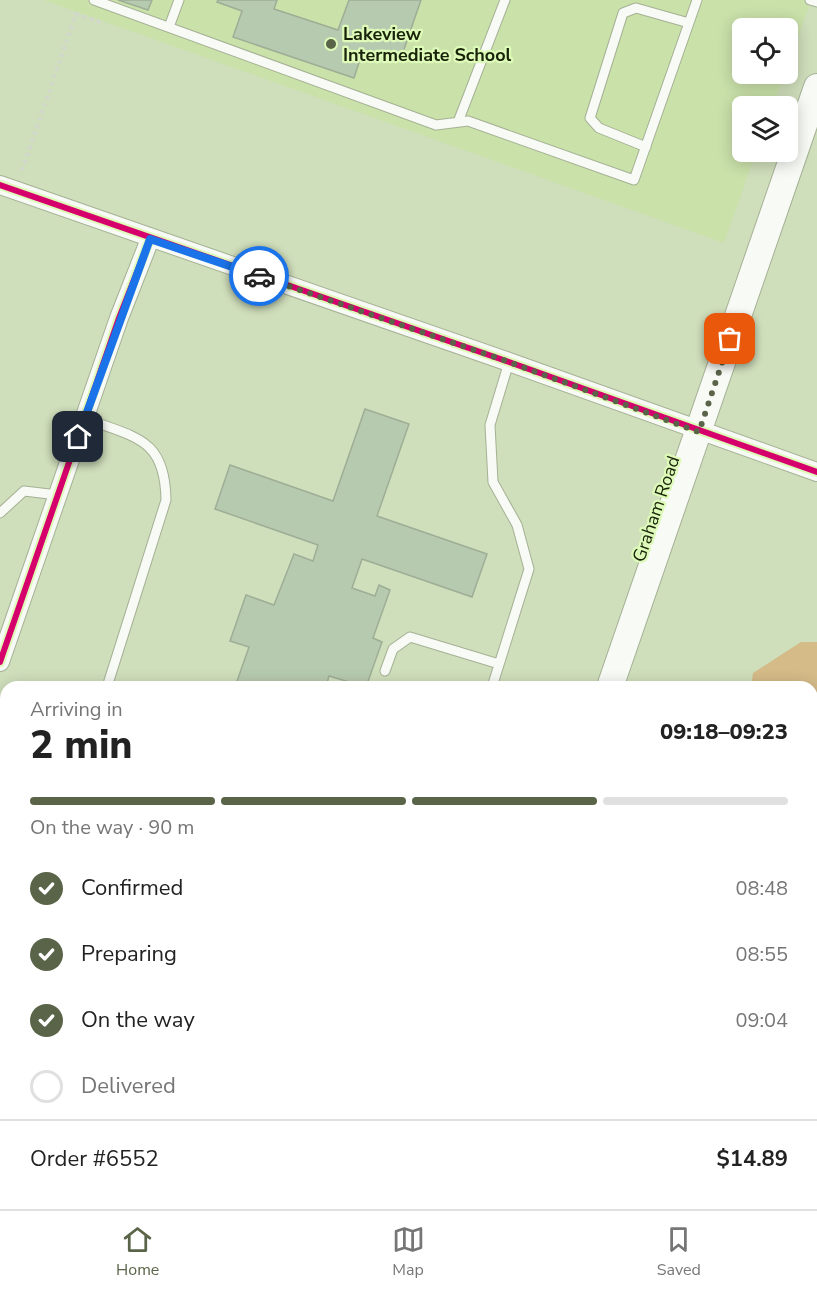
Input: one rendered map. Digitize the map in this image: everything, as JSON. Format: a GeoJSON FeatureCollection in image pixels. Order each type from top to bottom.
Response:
{"type":"FeatureCollection","features":[{"type":"Feature","properties":{"kind":"main road","name":"Graham Road"},"geometry":{"type":"LineString","coordinates":[[612,681],[817,87]]}},
{"type":"Feature","properties":{"kind":"street"},"geometry":{"type":"LineString","coordinates":[[0,185],[817,472]]}},
{"type":"Feature","properties":{"kind":"street"},"geometry":{"type":"LineString","coordinates":[[0,662],[84,418],[150,239]]}},
{"type":"Feature","properties":{"kind":"lane"},"geometry":{"type":"LineString","coordinates":[[94,0],[436,125],[468,121],[634,180],[697,0]]}},
{"type":"Feature","properties":{"kind":"lane"},"geometry":{"type":"LineString","coordinates":[[169,27],[179,0]]}},
{"type":"Feature","properties":{"kind":"lane"},"geometry":{"type":"LineString","coordinates":[[458,122],[505,0]]}},
{"type":"Feature","properties":{"kind":"lane"},"geometry":{"type":"LineString","coordinates":[[810,0],[817,2]]}},
{"type":"Feature","properties":{"kind":"lane"},"geometry":{"type":"LineString","coordinates":[[646,147],[599,128],[590,118],[623,13],[636,8],[688,23]]}},
{"type":"Feature","properties":{"kind":"lane"},"geometry":{"type":"LineString","coordinates":[[494,681],[529,569],[517,525],[493,482],[490,425],[509,362]]}},
{"type":"Feature","properties":{"kind":"lane"},"geometry":{"type":"LineString","coordinates":[[84,418],[140,439],[154,451],[166,474],[166,500],[109,681]]}},
{"type":"Feature","properties":{"kind":"lane"},"geometry":{"type":"LineString","coordinates":[[0,513],[24,491],[58,495]]}},
{"type":"Feature","properties":{"kind":"lane"},"geometry":{"type":"LineString","coordinates":[[385,671],[393,649],[410,637],[499,664]]}},
{"type":"Feature","properties":{"kind":"path"},"geometry":{"type":"LineString","coordinates":[[22,170],[76,14],[109,25]]}},
{"type":"Feature","properties":{"kind":"shaded area"},"geometry":{"type":"Polygon","coordinates":[[[44,0],[811,0],[798,37],[798,18],[732,18],[732,84],[781,84],[777,96],[732,96],[732,162],[752,162],[724,243],[44,0]]]}},
{"type":"Feature","properties":{"kind":"shaded area"},"geometry":{"type":"Polygon","coordinates":[[[801,642],[817,642],[817,681],[752,681],[753,673],[801,642]]]}},
{"type":"Feature","properties":{"kind":"building"},"geometry":{"type":"Polygon","coordinates":[[[118,0],[152,0],[148,10],[118,0]]]}},
{"type":"Feature","properties":{"kind":"building","name":"Lakeview Intermediate School"},"geometry":{"type":"Polygon","coordinates":[[[218,0],[277,0],[274,9],[338,30],[349,0],[421,0],[402,55],[391,52],[388,62],[362,53],[354,78],[233,37],[242,11],[217,2],[218,0]]]}},
{"type":"Feature","properties":{"kind":"building"},"geometry":{"type":"Polygon","coordinates":[[[365,409],[409,424],[377,516],[487,554],[472,597],[362,559],[352,588],[375,596],[379,585],[390,590],[373,638],[382,642],[368,681],[346,681],[329,676],[328,681],[237,681],[249,647],[230,641],[246,595],[274,605],[294,554],[313,561],[318,545],[215,509],[230,465],[333,501],[365,409]]]}},
{"type":"Feature","properties":{"kind":"cycle path"},"geometry":{"type":"LineString","coordinates":[[0,185],[817,472]]}},
{"type":"Feature","properties":{"kind":"cycle path"},"geometry":{"type":"LineString","coordinates":[[0,662],[119,318],[150,239]]}},
{"type":"Feature","properties":{"kind":"way so far"},"geometry":{"type":"LineString","coordinates":[[259,276],[509,362],[699,432],[730,339]]}},
{"type":"Feature","properties":{"kind":"place","name":"Lakeview Intermediate School"},"geometry":{"type":"Point","coordinates":[331,44]}},
{"type":"Feature","properties":{"kind":"route"},"geometry":{"type":"LineString","coordinates":[[78,437],[119,318],[150,239],[259,276]]}}]}
